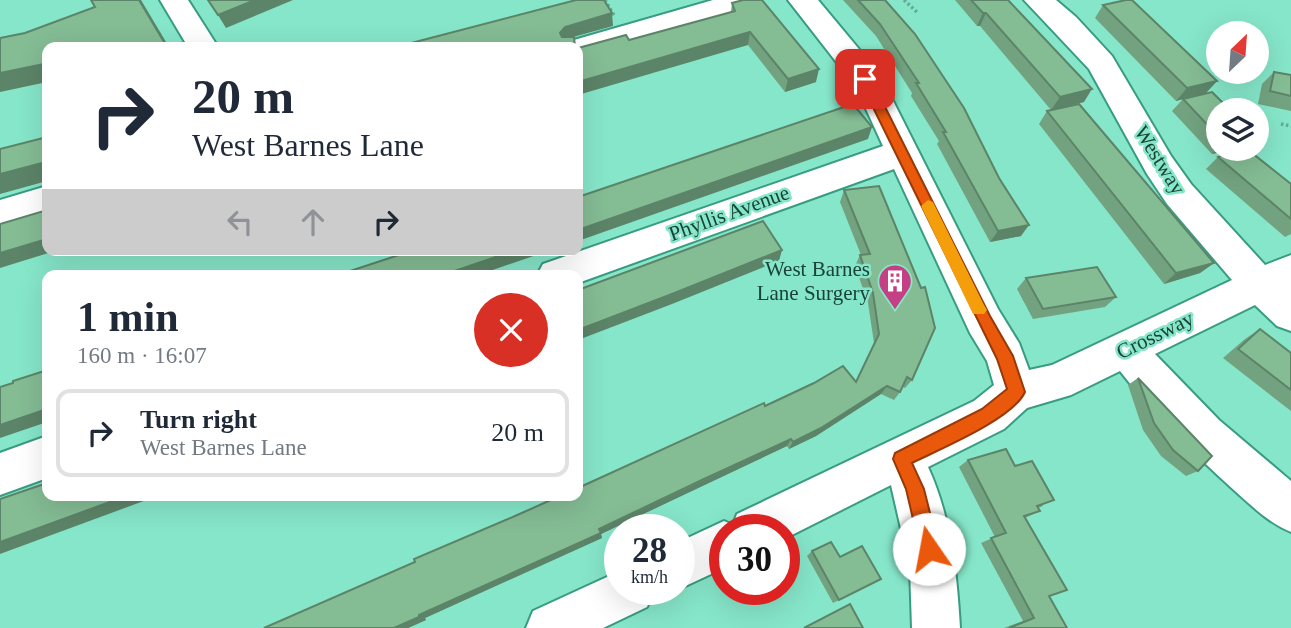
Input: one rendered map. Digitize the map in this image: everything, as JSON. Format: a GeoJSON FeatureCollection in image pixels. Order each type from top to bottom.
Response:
{"type":"FeatureCollection","features":[{"type":"Feature","properties":{"kind":"street"},"geometry":{"type":"LineString","coordinates":[[583,48],[746,0]]}},
{"type":"Feature","properties":{"kind":"street"},"geometry":{"type":"LineString","coordinates":[[787,514],[989,415],[1016,392],[1005,356],[984,321],[865,79],[802,0]]}},
{"type":"Feature","properties":{"kind":"street","name":"Westway"},"geometry":{"type":"LineString","coordinates":[[1038,0],[1066,24],[1101,63],[1159,165],[1179,194],[1275,278],[1291,314]]}},
{"type":"Feature","properties":{"kind":"street"},"geometry":{"type":"LineString","coordinates":[[185,3],[201,42]]}},
{"type":"Feature","properties":{"kind":"street","name":"Phyllis Avenue"},"geometry":{"type":"LineString","coordinates":[[570,270],[881,159],[903,155]]}},
{"type":"Feature","properties":{"kind":"street"},"geometry":{"type":"LineString","coordinates":[[0,214],[42,201]]}},
{"type":"Feature","properties":{"kind":"street","name":"Crossway"},"geometry":{"type":"LineString","coordinates":[[1016,392],[1057,382],[1275,278]]}},
{"type":"Feature","properties":{"kind":"street"},"geometry":{"type":"LineString","coordinates":[[1126,349],[1151,381],[1210,442],[1291,510]]}},
{"type":"Feature","properties":{"kind":"street"},"geometry":{"type":"LineString","coordinates":[[0,474],[42,459]]}},
{"type":"Feature","properties":{"kind":"street"},"geometry":{"type":"LineString","coordinates":[[902,459],[915,489],[933,568],[936,628]]}},
{"type":"Feature","properties":{"kind":"street"},"geometry":{"type":"LineString","coordinates":[[550,628],[604,602]]}},
{"type":"Feature","properties":{"kind":"path"},"geometry":{"type":"LineString","coordinates":[[904,0],[918,13]]}},
{"type":"Feature","properties":{"kind":"path"},"geometry":{"type":"LineString","coordinates":[[1281,124],[1291,126]]}},
{"type":"Feature","properties":{"kind":"building"},"geometry":{"type":"Polygon","coordinates":[[[91,0],[139,0],[164,42],[42,42],[42,64],[0,73],[0,38],[25,33],[95,7],[91,0]]]}},
{"type":"Feature","properties":{"kind":"building"},"geometry":{"type":"Polygon","coordinates":[[[208,0],[255,0],[218,15],[208,0]]]}},
{"type":"Feature","properties":{"kind":"building"},"geometry":{"type":"Polygon","coordinates":[[[576,0],[604,0],[612,13],[565,27],[560,33],[562,37],[574,37],[574,42],[415,42],[576,0]]]}},
{"type":"Feature","properties":{"kind":"building"},"geometry":{"type":"Polygon","coordinates":[[[762,0],[819,69],[788,79],[750,32],[583,81],[583,47],[626,35],[629,40],[735,11],[732,3],[762,0]]]}},
{"type":"Feature","properties":{"kind":"building"},"geometry":{"type":"Polygon","coordinates":[[[858,0],[885,0],[915,34],[964,108],[999,178],[1029,225],[998,231],[943,132],[946,132],[916,83],[919,83],[880,24],[858,0]]]}},
{"type":"Feature","properties":{"kind":"building"},"geometry":{"type":"Polygon","coordinates":[[[971,0],[1008,0],[1092,89],[1060,97],[986,13],[971,0]]]}},
{"type":"Feature","properties":{"kind":"building"},"geometry":{"type":"Polygon","coordinates":[[[1132,0],[1206,71],[1206,84],[1187,88],[1103,5],[1132,0]]]}},
{"type":"Feature","properties":{"kind":"building"},"geometry":{"type":"Polygon","coordinates":[[[1274,72],[1291,75],[1291,96],[1270,91],[1274,72]]]}},
{"type":"Feature","properties":{"kind":"building"},"geometry":{"type":"Polygon","coordinates":[[[1212,92],[1218,98],[1206,98],[1206,123],[1183,99],[1212,92]]]}},
{"type":"Feature","properties":{"kind":"building"},"geometry":{"type":"Polygon","coordinates":[[[853,104],[872,127],[583,228],[583,195],[853,104]]]}},
{"type":"Feature","properties":{"kind":"building"},"geometry":{"type":"Polygon","coordinates":[[[1079,104],[1214,263],[1176,273],[1047,111],[1079,104]]]}},
{"type":"Feature","properties":{"kind":"building"},"geometry":{"type":"Polygon","coordinates":[[[42,138],[42,163],[0,174],[0,149],[42,138]]]}},
{"type":"Feature","properties":{"kind":"building"},"geometry":{"type":"Polygon","coordinates":[[[1223,161],[1262,161],[1291,184],[1291,219],[1223,161]]]}},
{"type":"Feature","properties":{"kind":"building"},"geometry":{"type":"Polygon","coordinates":[[[879,186],[921,288],[925,287],[935,328],[912,380],[907,377],[900,392],[887,386],[821,428],[793,442],[791,439],[630,514],[604,514],[604,527],[599,529],[601,533],[394,628],[264,628],[549,501],[583,501],[583,486],[764,403],[765,406],[843,366],[856,382],[879,334],[873,293],[860,255],[870,254],[844,190],[879,186]]]}},
{"type":"Feature","properties":{"kind":"building"},"geometry":{"type":"Polygon","coordinates":[[[42,211],[42,240],[0,253],[0,224],[42,211]]]}},
{"type":"Feature","properties":{"kind":"building"},"geometry":{"type":"Polygon","coordinates":[[[763,221],[782,250],[583,328],[583,288],[763,221]]]}},
{"type":"Feature","properties":{"kind":"building"},"geometry":{"type":"Polygon","coordinates":[[[396,256],[498,256],[458,270],[353,270],[396,256]]]}},
{"type":"Feature","properties":{"kind":"building"},"geometry":{"type":"Polygon","coordinates":[[[1097,267],[1116,297],[1043,309],[1026,278],[1097,267]]]}},
{"type":"Feature","properties":{"kind":"building"},"geometry":{"type":"Polygon","coordinates":[[[1260,329],[1291,353],[1291,390],[1238,349],[1260,329]]]}},
{"type":"Feature","properties":{"kind":"building"},"geometry":{"type":"Polygon","coordinates":[[[42,372],[42,411],[0,425],[0,387],[42,372]]]}},
{"type":"Feature","properties":{"kind":"building"},"geometry":{"type":"Polygon","coordinates":[[[1138,378],[1212,456],[1198,471],[1173,450],[1154,423],[1138,378]]]}},
{"type":"Feature","properties":{"kind":"building"},"geometry":{"type":"Polygon","coordinates":[[[1006,449],[1015,466],[1032,461],[1054,500],[1037,506],[1040,511],[1024,516],[1067,590],[1049,596],[1067,628],[1009,628],[1034,618],[991,538],[1006,533],[968,460],[1006,449]]]}},
{"type":"Feature","properties":{"kind":"building"},"geometry":{"type":"Polygon","coordinates":[[[42,485],[42,501],[113,501],[0,542],[0,499],[42,485]]]}},
{"type":"Feature","properties":{"kind":"building"},"geometry":{"type":"Polygon","coordinates":[[[831,542],[840,557],[862,546],[881,579],[839,600],[812,551],[831,542]]]}},
{"type":"Feature","properties":{"kind":"building"},"geometry":{"type":"Polygon","coordinates":[[[850,604],[863,628],[804,628],[850,604]]]}},
{"type":"Feature","properties":{"kind":"slow traffic"},"geometry":{"type":"LineString","coordinates":[[928,206],[979,310]]}},
{"type":"Feature","properties":{"kind":"place","name":"West Barnes Lane Surgery"},"geometry":{"type":"Point","coordinates":[895,311]}},
{"type":"Feature","properties":{"kind":"route"},"geometry":{"type":"LineString","coordinates":[[865,79],[984,321],[1005,356],[1016,392],[989,415],[902,459],[915,489],[929,549]]}}]}
